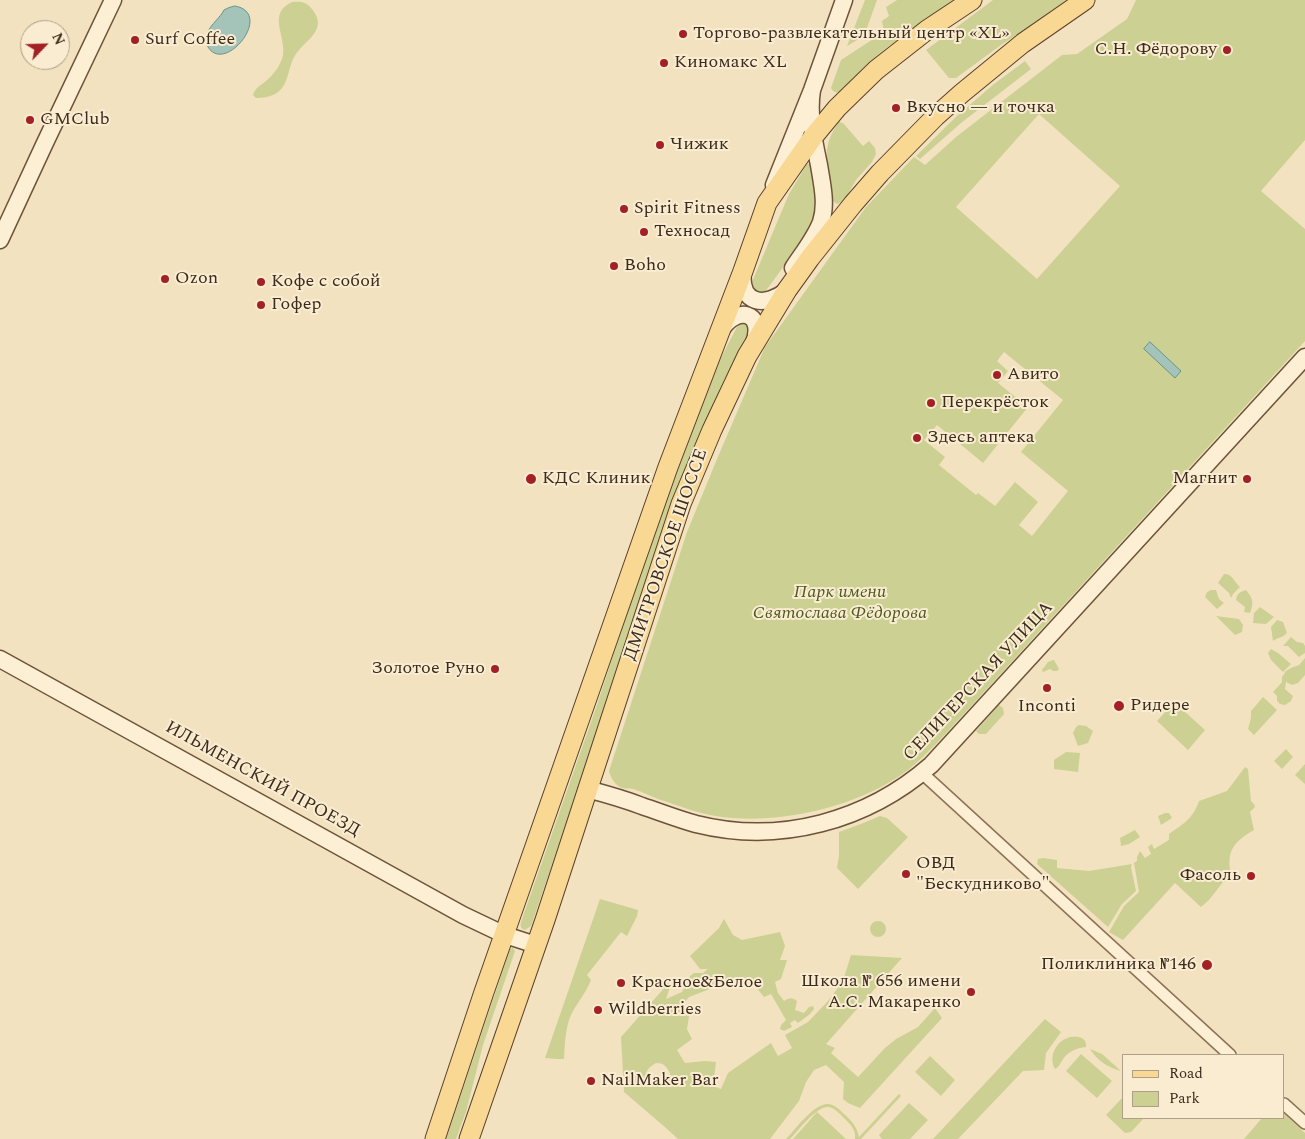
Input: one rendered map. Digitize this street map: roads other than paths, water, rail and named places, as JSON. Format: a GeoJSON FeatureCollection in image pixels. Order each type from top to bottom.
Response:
{"type":"FeatureCollection","features":[{"type":"Feature","properties":{"kind":"main road","name":"ДМИТРОВСКОЕ ШОССЕ"},"geometry":{"type":"LineString","coordinates":[[435,1139],[484,992],[668,467],[767,203],[813,136],[836,108],[876,70],[927,30],[972,0]]}},
{"type":"Feature","properties":{"kind":"main road","name":"ДМИТРОВСКОЕ ШОССЕ"},"geometry":{"type":"LineString","coordinates":[[470,1139],[681,504],[712,430],[780,294],[880,173],[935,117],[962,92],[1023,43],[1086,0]]}},
{"type":"Feature","properties":{"kind":"street"},"geometry":{"type":"LineString","coordinates":[[0,240],[113,0]]}},
{"type":"Feature","properties":{"kind":"street"},"geometry":{"type":"LineString","coordinates":[[767,203],[812,90],[844,0]]}},
{"type":"Feature","properties":{"kind":"street"},"geometry":{"type":"LineString","coordinates":[[812,90],[810,109],[813,136]]}},
{"type":"Feature","properties":{"kind":"street","name":"ДМИТРОВСКОЕ ШОССЕ"},"geometry":{"type":"LineString","coordinates":[[780,294],[820,224],[823,212],[823,188],[813,136]]}},
{"type":"Feature","properties":{"kind":"street"},"geometry":{"type":"LineString","coordinates":[[743,271],[743,286],[748,296],[759,301],[766,301],[780,294]]}},
{"type":"Feature","properties":{"kind":"street"},"geometry":{"type":"LineString","coordinates":[[718,334],[728,320],[741,314],[745,315],[756,324],[757,334],[754,343]]}},
{"type":"Feature","properties":{"kind":"street","name":"СЕЛИГЕРСКАЯ УЛИЦА"},"geometry":{"type":"LineString","coordinates":[[587,789],[696,824],[732,830],[778,831],[804,827],[853,813],[885,799],[932,765],[1305,357]]}},
{"type":"Feature","properties":{"kind":"street","name":"ИЛЬМЕНСКИЙ ПРОЕЗД"},"geometry":{"type":"LineString","coordinates":[[0,659],[463,915],[505,935]]}},
{"type":"Feature","properties":{"kind":"street"},"geometry":{"type":"LineString","coordinates":[[922,774],[1229,1054]]}},
{"type":"Feature","properties":{"kind":"street"},"geometry":{"type":"LineString","coordinates":[[505,935],[536,945]]}},
{"type":"Feature","properties":{"kind":"street"},"geometry":{"type":"LineString","coordinates":[[1285,1105],[1305,1123]]}},
{"type":"Feature","properties":{"kind":"water"},"geometry":{"type":"Polygon","coordinates":[[[235,6],[246,11],[250,19],[249,29],[243,40],[235,48],[225,53],[216,54],[208,47],[208,32],[224,10],[235,6]]]}},
{"type":"Feature","properties":{"kind":"water"},"geometry":{"type":"Polygon","coordinates":[[[1150,342],[1181,371],[1175,378],[1144,349],[1150,342]]]}},
{"type":"Feature","properties":{"kind":"place","name":"Торгово-развлекательный центр «XL»"},"geometry":{"type":"Point","coordinates":[683,34]}},
{"type":"Feature","properties":{"kind":"place","name":"Surf Coffee"},"geometry":{"type":"Point","coordinates":[135,40]}},
{"type":"Feature","properties":{"kind":"place","name":"С.Н. Фёдорову"},"geometry":{"type":"Point","coordinates":[1227,50]}},
{"type":"Feature","properties":{"kind":"place","name":"Киномакс XL"},"geometry":{"type":"Point","coordinates":[664,63]}},
{"type":"Feature","properties":{"kind":"place","name":"Вкусно — и точка"},"geometry":{"type":"Point","coordinates":[896,108]}},
{"type":"Feature","properties":{"kind":"place","name":"GMClub"},"geometry":{"type":"Point","coordinates":[30,120]}},
{"type":"Feature","properties":{"kind":"place","name":"Чижик"},"geometry":{"type":"Point","coordinates":[660,145]}},
{"type":"Feature","properties":{"kind":"place","name":"Spirit Fitness"},"geometry":{"type":"Point","coordinates":[624,209]}},
{"type":"Feature","properties":{"kind":"place","name":"Техносад"},"geometry":{"type":"Point","coordinates":[644,232]}},
{"type":"Feature","properties":{"kind":"place","name":"Boho"},"geometry":{"type":"Point","coordinates":[614,266]}},
{"type":"Feature","properties":{"kind":"place","name":"Ozon"},"geometry":{"type":"Point","coordinates":[165,279]}},
{"type":"Feature","properties":{"kind":"place","name":"Кофе с собой"},"geometry":{"type":"Point","coordinates":[261,282]}},
{"type":"Feature","properties":{"kind":"place","name":"Гофер"},"geometry":{"type":"Point","coordinates":[261,305]}},
{"type":"Feature","properties":{"kind":"place","name":"Авито"},"geometry":{"type":"Point","coordinates":[997,375]}},
{"type":"Feature","properties":{"kind":"place","name":"Перекрёсток"},"geometry":{"type":"Point","coordinates":[931,403]}},
{"type":"Feature","properties":{"kind":"place","name":"Здесь аптека"},"geometry":{"type":"Point","coordinates":[917,438]}},
{"type":"Feature","properties":{"kind":"place","name":"КДС Клиник"},"geometry":{"type":"Point","coordinates":[531,479]}},
{"type":"Feature","properties":{"kind":"place","name":"Магнит"},"geometry":{"type":"Point","coordinates":[1247,479]}},
{"type":"Feature","properties":{"kind":"place","name":"Золотое Руно"},"geometry":{"type":"Point","coordinates":[495,669]}},
{"type":"Feature","properties":{"kind":"place","name":"Inconti"},"geometry":{"type":"Point","coordinates":[1047,688]}},
{"type":"Feature","properties":{"kind":"place","name":"Ридере"},"geometry":{"type":"Point","coordinates":[1119,706]}},
{"type":"Feature","properties":{"kind":"place","name":"ОВД \"Бескудниково\""},"geometry":{"type":"Point","coordinates":[906,874]}},
{"type":"Feature","properties":{"kind":"place","name":"Фасоль"},"geometry":{"type":"Point","coordinates":[1251,876]}},
{"type":"Feature","properties":{"kind":"place","name":"Поликлиника №146"},"geometry":{"type":"Point","coordinates":[1207,965]}},
{"type":"Feature","properties":{"kind":"place","name":"Красное&Белое"},"geometry":{"type":"Point","coordinates":[621,983]}},
{"type":"Feature","properties":{"kind":"place","name":"Школа № 656 имени А.С. Макаренко"},"geometry":{"type":"Point","coordinates":[971,992]}},
{"type":"Feature","properties":{"kind":"place","name":"Wildberries"},"geometry":{"type":"Point","coordinates":[598,1010]}},
{"type":"Feature","properties":{"kind":"place","name":"NailMaker Bar"},"geometry":{"type":"Point","coordinates":[591,1081]}},
{"type":"Feature","properties":{"kind":"park label","name":"Парк имени Святослава Фёдорова"},"geometry":{"type":"Point","coordinates":[840,603]}}]}
